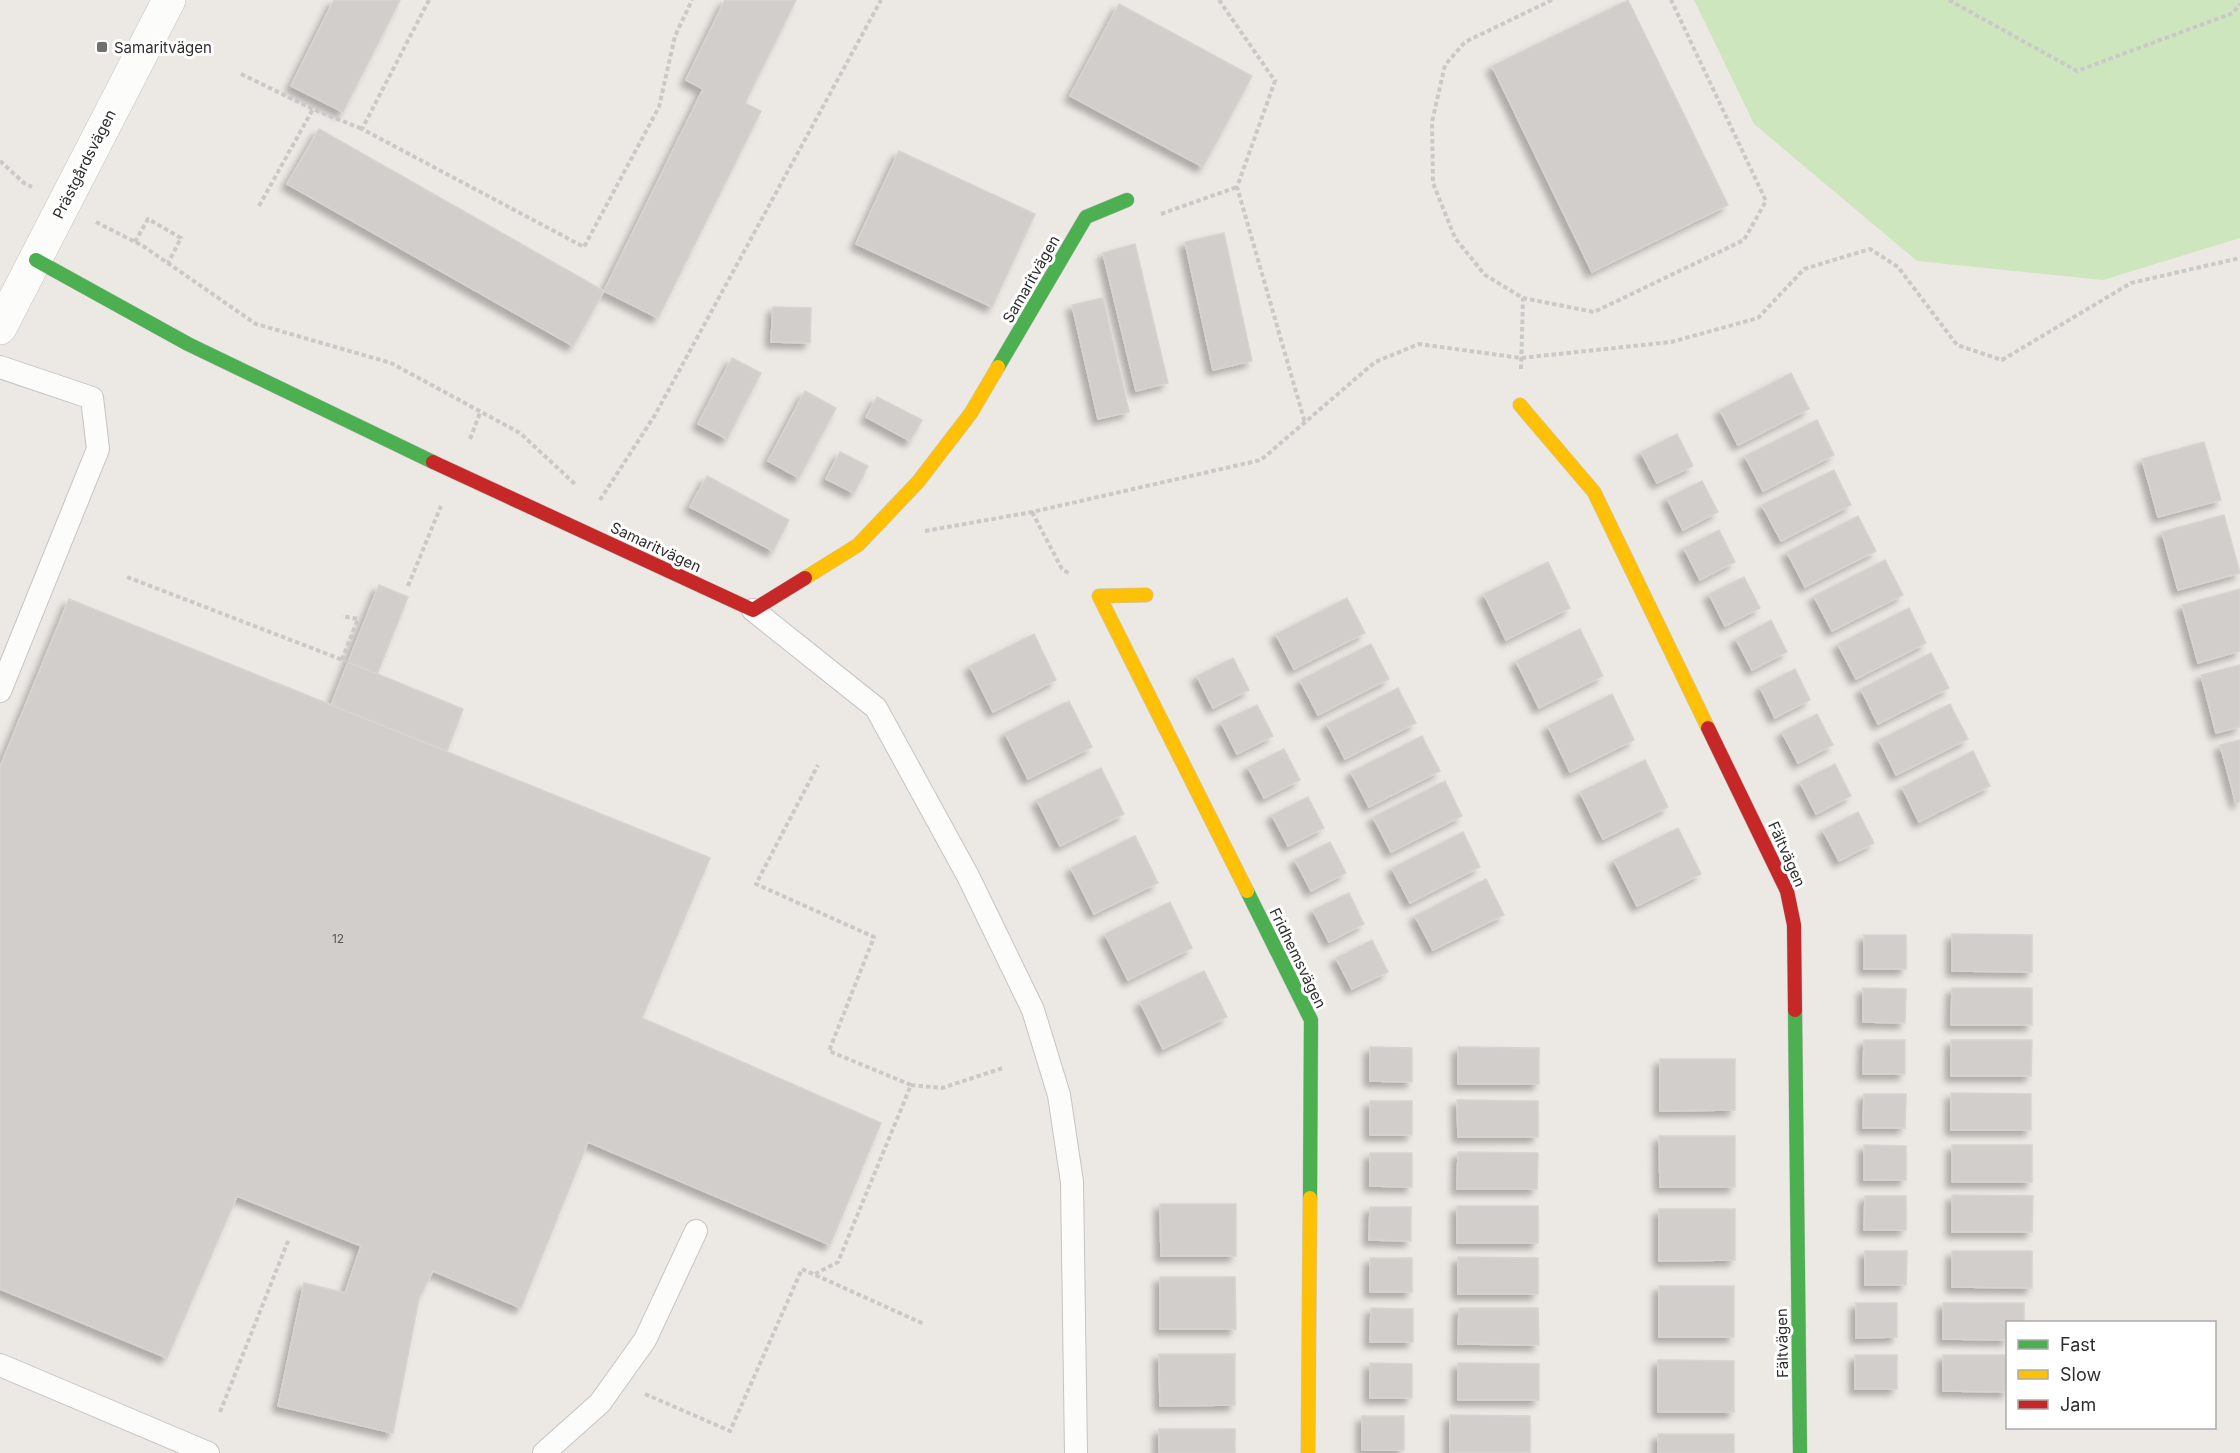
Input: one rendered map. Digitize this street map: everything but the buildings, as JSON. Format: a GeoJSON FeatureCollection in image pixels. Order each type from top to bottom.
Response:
{"type":"FeatureCollection","features":[{"type":"Feature","properties":{"kind":"street","name":"Prästgårdsvägen"},"geometry":{"type":"LineString","coordinates":[[0,328],[169,0]]}},
{"type":"Feature","properties":{"kind":"street","name":"Samaritvägen"},"geometry":{"type":"LineString","coordinates":[[36,260],[188,344],[455,473],[753,610],[858,545],[918,482],[971,413],[1086,217],[1127,200]]}},
{"type":"Feature","properties":{"kind":"street","name":"Fältvägen"},"geometry":{"type":"LineString","coordinates":[[1520,405],[1594,492],[1787,891],[1794,925],[1800,1453]]}},
{"type":"Feature","properties":{"kind":"street"},"geometry":{"type":"LineString","coordinates":[[1099,596],[1146,595]]}},
{"type":"Feature","properties":{"kind":"street","name":"Fridhemsvägen"},"geometry":{"type":"LineString","coordinates":[[1099,596],[1311,1020],[1308,1453]]}},
{"type":"Feature","properties":{"kind":"lane"},"geometry":{"type":"LineString","coordinates":[[0,367],[92,398],[98,449],[0,692]]}},
{"type":"Feature","properties":{"kind":"lane"},"geometry":{"type":"LineString","coordinates":[[753,610],[876,708],[968,876],[1033,1010],[1059,1095],[1072,1182],[1076,1453]]}},
{"type":"Feature","properties":{"kind":"lane"},"geometry":{"type":"LineString","coordinates":[[544,1453],[600,1403],[645,1340],[696,1231]]}},
{"type":"Feature","properties":{"kind":"lane"},"geometry":{"type":"LineString","coordinates":[[0,1365],[207,1453]]}},
{"type":"Feature","properties":{"kind":"path"},"geometry":{"type":"LineString","coordinates":[[362,129],[429,0]]}},
{"type":"Feature","properties":{"kind":"path"},"geometry":{"type":"LineString","coordinates":[[241,74],[313,109],[362,129],[585,247],[659,107],[675,36],[692,0]]}},
{"type":"Feature","properties":{"kind":"path"},"geometry":{"type":"LineString","coordinates":[[580,531],[655,415],[881,0]]}},
{"type":"Feature","properties":{"kind":"path"},"geometry":{"type":"LineString","coordinates":[[1218,0],[1275,81],[1237,187],[1305,423]]}},
{"type":"Feature","properties":{"kind":"path"},"geometry":{"type":"LineString","coordinates":[[1552,0],[1465,42],[1445,65],[1432,122],[1433,183],[1455,238],[1485,274],[1523,298],[1594,312],[1744,240],[1766,201],[1671,0]]}},
{"type":"Feature","properties":{"kind":"path"},"geometry":{"type":"LineString","coordinates":[[1949,0],[2077,71],[2233,14],[2240,4]]}},
{"type":"Feature","properties":{"kind":"path"},"geometry":{"type":"LineString","coordinates":[[259,206],[313,109]]}},
{"type":"Feature","properties":{"kind":"path"},"geometry":{"type":"LineString","coordinates":[[1159,215],[1237,187]]}},
{"type":"Feature","properties":{"kind":"path"},"geometry":{"type":"LineString","coordinates":[[63,204],[135,242],[256,324],[392,363],[520,433],[597,504]]}},
{"type":"Feature","properties":{"kind":"path"},"geometry":{"type":"LineString","coordinates":[[135,242],[148,219],[181,238],[168,263]]}},
{"type":"Feature","properties":{"kind":"path"},"geometry":{"type":"LineString","coordinates":[[1521,358],[1523,298]]}},
{"type":"Feature","properties":{"kind":"path"},"geometry":{"type":"LineString","coordinates":[[1032,512],[1062,568],[1099,596]]}},
{"type":"Feature","properties":{"kind":"path"},"geometry":{"type":"LineString","coordinates":[[127,577],[348,662]]}},
{"type":"Feature","properties":{"kind":"path"},"geometry":{"type":"LineString","coordinates":[[342,615],[358,619],[342,660]]}},
{"type":"Feature","properties":{"kind":"path"},"geometry":{"type":"LineString","coordinates":[[818,765],[756,884],[874,937],[829,1051],[912,1085],[942,1088],[1003,1068]]}},
{"type":"Feature","properties":{"kind":"path"},"geometry":{"type":"LineString","coordinates":[[815,1274],[838,1262],[912,1085]]}},
{"type":"Feature","properties":{"kind":"path"},"geometry":{"type":"LineString","coordinates":[[220,1412],[288,1241]]}},
{"type":"Feature","properties":{"kind":"path"},"geometry":{"type":"LineString","coordinates":[[615,1381],[730,1431],[802,1269],[924,1323]]}},
{"type":"Feature","properties":{"kind":"green space"},"geometry":{"type":"Polygon","coordinates":[[[1694,0],[2240,0],[2240,238],[2103,280],[1917,261],[1754,124],[1694,0]]]}},
{"type":"Feature","properties":{"kind":"traffic: fast"},"geometry":{"type":"LineString","coordinates":[[998,367],[1086,217],[1127,200]]}},
{"type":"Feature","properties":{"kind":"traffic: fast"},"geometry":{"type":"LineString","coordinates":[[36,260],[188,344],[433,462]]}},
{"type":"Feature","properties":{"kind":"traffic: fast"},"geometry":{"type":"LineString","coordinates":[[1247,891],[1311,1020],[1310,1198]]}},
{"type":"Feature","properties":{"kind":"traffic: fast"},"geometry":{"type":"LineString","coordinates":[[1795,1010],[1800,1453]]}},
{"type":"Feature","properties":{"kind":"traffic: slow"},"geometry":{"type":"LineString","coordinates":[[805,578],[858,545],[918,482],[971,413],[998,367]]}},
{"type":"Feature","properties":{"kind":"traffic: slow"},"geometry":{"type":"LineString","coordinates":[[1520,405],[1594,492],[1708,728]]}},
{"type":"Feature","properties":{"kind":"traffic: slow"},"geometry":{"type":"LineString","coordinates":[[1146,595],[1099,596],[1247,891]]}},
{"type":"Feature","properties":{"kind":"traffic: slow"},"geometry":{"type":"LineString","coordinates":[[1308,1453],[1310,1198]]}},
{"type":"Feature","properties":{"kind":"traffic: jam"},"geometry":{"type":"LineString","coordinates":[[433,462],[753,610],[805,578]]}},
{"type":"Feature","properties":{"kind":"traffic: jam"},"geometry":{"type":"LineString","coordinates":[[1708,728],[1787,891],[1794,925],[1795,1010]]}},
{"type":"Feature","properties":{"kind":"place","name":"Samaritvägen"},"geometry":{"type":"Point","coordinates":[102,47]}}]}
